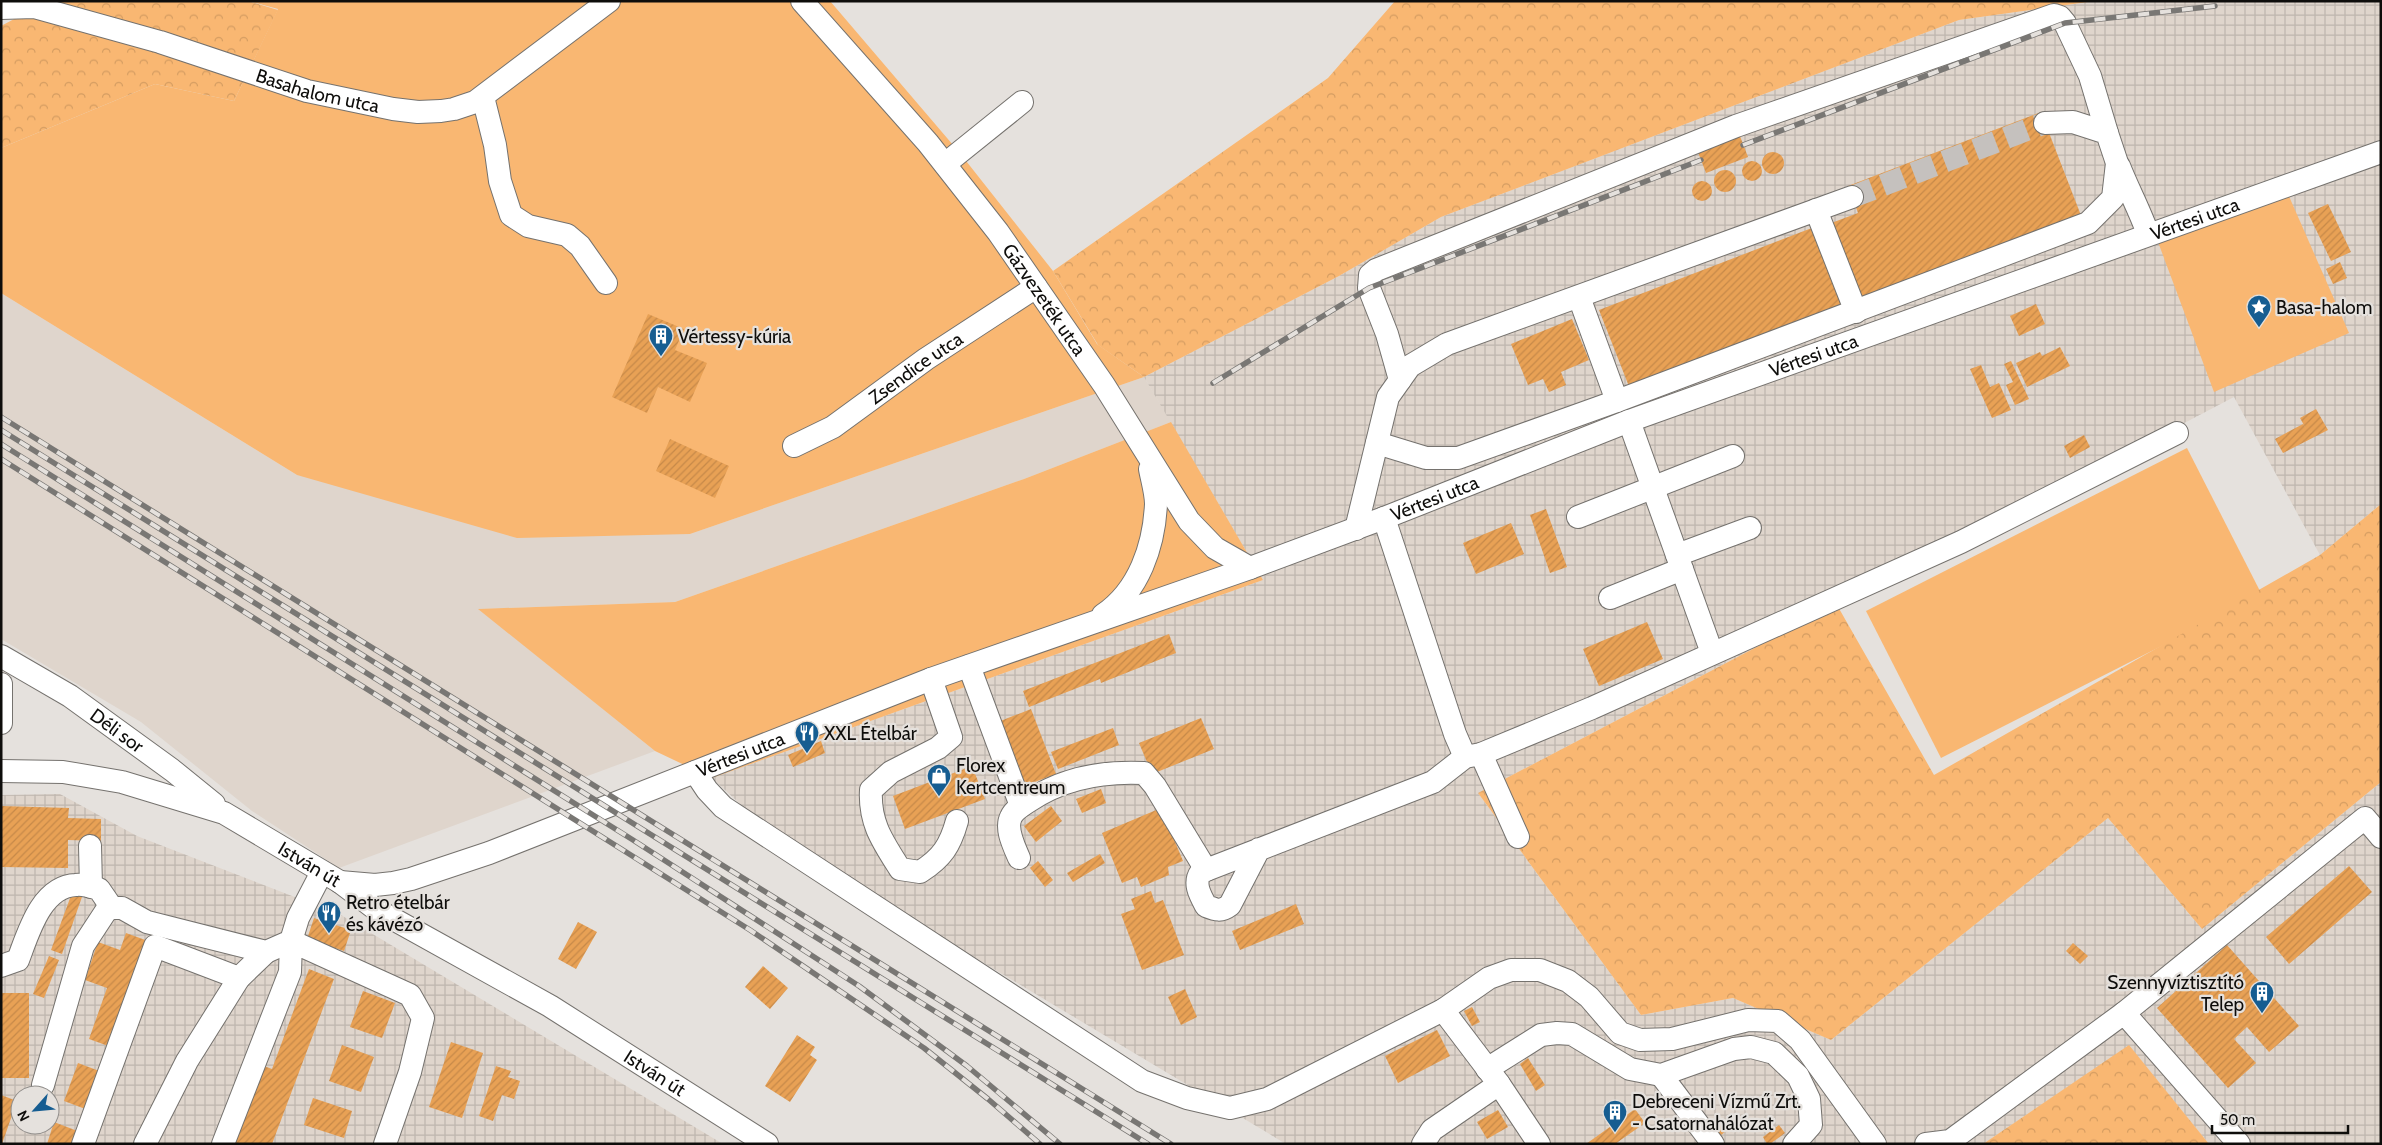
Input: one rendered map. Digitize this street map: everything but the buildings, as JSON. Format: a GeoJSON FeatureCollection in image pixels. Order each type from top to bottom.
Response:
{"type":"FeatureCollection","features":[{"type":"Feature","properties":{"kind":"street","name":"Basahalom utca"},"geometry":{"type":"LineString","coordinates":[[1,8],[34,7],[160,42],[307,91],[394,109],[418,112],[454,109],[483,97],[609,1]]}},
{"type":"Feature","properties":{"kind":"street","name":"Gázvezeték utca"},"geometry":{"type":"LineString","coordinates":[[802,1],[945,164],[998,232],[1104,385],[1149,459],[1156,503],[1147,555],[1132,586],[1116,606],[1086,626]]}},
{"type":"Feature","properties":{"kind":"street"},"geometry":{"type":"LineString","coordinates":[[1400,380],[1387,334],[1369,288],[1370,275],[1376,270],[1736,126],[2054,15],[2060,17],[2065,23],[2090,76],[2117,163],[2122,196],[2140,209],[2148,234]]}},
{"type":"Feature","properties":{"kind":"street"},"geometry":{"type":"LineString","coordinates":[[483,97],[496,145],[500,182],[511,215],[519,222],[528,226],[567,235],[580,246],[606,283]]}},
{"type":"Feature","properties":{"kind":"street"},"geometry":{"type":"LineString","coordinates":[[2073,122],[2095,97]]}},
{"type":"Feature","properties":{"kind":"street"},"geometry":{"type":"LineString","coordinates":[[945,164],[1022,102]]}},
{"type":"Feature","properties":{"kind":"street"},"geometry":{"type":"LineString","coordinates":[[2045,123],[2073,122],[2107,133]]}},
{"type":"Feature","properties":{"kind":"street","name":"Vértesi utca"},"geometry":{"type":"LineString","coordinates":[[331,877],[374,885],[411,879],[530,838],[931,679],[1250,568],[1384,518],[1629,421],[2381,152]]}},
{"type":"Feature","properties":{"kind":"street"},"geometry":{"type":"LineString","coordinates":[[1377,443],[1426,458],[1458,458],[1856,312],[2088,223],[2122,196]]}},
{"type":"Feature","properties":{"kind":"street"},"geometry":{"type":"LineString","coordinates":[[1356,528],[1388,397],[1410,366],[1447,344],[1852,197]]}},
{"type":"Feature","properties":{"kind":"street"},"geometry":{"type":"LineString","coordinates":[[1816,210],[1856,312]]}},
{"type":"Feature","properties":{"kind":"street","name":"Zsendice utca"},"geometry":{"type":"LineString","coordinates":[[794,446],[833,427],[926,358],[1036,287]]}},
{"type":"Feature","properties":{"kind":"street"},"geometry":{"type":"LineString","coordinates":[[1579,297],[1617,401]]}},
{"type":"Feature","properties":{"kind":"street"},"geometry":{"type":"LineString","coordinates":[[1629,421],[1712,653]]}},
{"type":"Feature","properties":{"kind":"street"},"geometry":{"type":"LineString","coordinates":[[1258,848],[1230,905],[1224,910],[1216,910],[1206,906],[1201,896],[1197,878],[1206,870],[1258,848],[1433,782],[1473,755],[1592,708],[1961,542],[2177,433]]}},
{"type":"Feature","properties":{"kind":"street"},"geometry":{"type":"LineString","coordinates":[[1578,517],[1732,456]]}},
{"type":"Feature","properties":{"kind":"street"},"geometry":{"type":"LineString","coordinates":[[1149,459],[1188,521],[1215,548],[1250,568]]}},
{"type":"Feature","properties":{"kind":"street"},"geometry":{"type":"LineString","coordinates":[[1384,518],[1455,734],[1473,755],[1518,837]]}},
{"type":"Feature","properties":{"kind":"street"},"geometry":{"type":"LineString","coordinates":[[1610,598],[1750,528]]}},
{"type":"Feature","properties":{"kind":"street","name":"Déli sor"},"geometry":{"type":"LineString","coordinates":[[1,656],[70,696],[172,770],[224,813]]}},
{"type":"Feature","properties":{"kind":"street"},"geometry":{"type":"LineString","coordinates":[[969,666],[1021,806]]}},
{"type":"Feature","properties":{"kind":"street"},"geometry":{"type":"LineString","coordinates":[[931,679],[951,737],[938,748],[890,772],[870,790],[870,808],[878,834],[900,869],[920,872],[936,862],[952,841],[957,821]]}},
{"type":"Feature","properties":{"kind":"street"},"geometry":{"type":"LineString","coordinates":[[1,684],[1,723]]}},
{"type":"Feature","properties":{"kind":"street","name":"István út"},"geometry":{"type":"LineString","coordinates":[[1,771],[63,772],[122,782],[224,813],[331,877],[377,910],[550,1006],[767,1144]]}},
{"type":"Feature","properties":{"kind":"street"},"geometry":{"type":"LineString","coordinates":[[695,772],[706,790],[722,807],[1142,1081],[1187,1098],[1230,1108],[1267,1099],[1443,1010],[1489,978],[1511,970],[1540,970],[1568,980],[1589,997],[1620,1033],[1640,1040],[1672,1039],[1748,1020],[1778,1021],[1800,1040],[1875,1144]]}},
{"type":"Feature","properties":{"kind":"street"},"geometry":{"type":"LineString","coordinates":[[1019,858],[1009,833],[1011,816],[1021,806],[1041,793],[1069,781],[1105,774],[1144,773],[1155,786],[1206,870]]}},
{"type":"Feature","properties":{"kind":"street"},"geometry":{"type":"LineString","coordinates":[[1926,1144],[1950,1142],[2124,1013],[2365,818],[2381,837]]}},
{"type":"Feature","properties":{"kind":"street"},"geometry":{"type":"LineString","coordinates":[[85,859],[91,887]]}},
{"type":"Feature","properties":{"kind":"street"},"geometry":{"type":"LineString","coordinates":[[223,1144],[290,972],[291,941],[298,918],[331,877]]}},
{"type":"Feature","properties":{"kind":"street"},"geometry":{"type":"LineString","coordinates":[[1,966],[18,960],[38,911],[54,894],[64,887],[76,885],[99,889],[112,908]]}},
{"type":"Feature","properties":{"kind":"street"},"geometry":{"type":"LineString","coordinates":[[43,1085],[83,946],[100,917],[112,908],[122,908],[147,922],[160,936],[239,978]]}},
{"type":"Feature","properties":{"kind":"street"},"geometry":{"type":"LineString","coordinates":[[160,936],[266,952]]}},
{"type":"Feature","properties":{"kind":"street"},"geometry":{"type":"LineString","coordinates":[[83,1144],[160,936]]}},
{"type":"Feature","properties":{"kind":"street"},"geometry":{"type":"LineString","coordinates":[[145,1144],[187,1061],[239,978],[266,952],[291,941],[410,995],[423,1018],[410,1072],[385,1144]]}},
{"type":"Feature","properties":{"kind":"street"},"geometry":{"type":"LineString","coordinates":[[1443,1010],[1493,1076],[1528,1140]]}},
{"type":"Feature","properties":{"kind":"street"},"geometry":{"type":"LineString","coordinates":[[2124,1013],[2239,1144]]}},
{"type":"Feature","properties":{"kind":"street"},"geometry":{"type":"LineString","coordinates":[[1423,1144],[1432,1130],[1541,1035],[1557,1033],[1572,1034],[1630,1069],[1661,1075],[1734,1049],[1751,1046],[1774,1053],[1798,1076],[1812,1108],[1811,1125],[1794,1144]]}},
{"type":"Feature","properties":{"kind":"street"},"geometry":{"type":"LineString","coordinates":[[1661,1075],[1713,1144]]}},
{"type":"Feature","properties":{"kind":"street"},"geometry":{"type":"LineString","coordinates":[[1812,1108],[1842,1098]]}},
{"type":"Feature","properties":{"kind":"shaded area"},"geometry":{"type":"Polygon","coordinates":[[[2095,1],[2381,1],[2381,504],[2320,555],[2234,397],[1478,793],[1641,1015],[1733,998],[1831,1040],[2108,818],[2202,929],[2381,782],[2381,1144],[2209,1144],[2129,1046],[1983,1144],[1286,1144],[780,841],[712,778],[1263,580],[1144,377],[1339,276],[1441,217],[1959,20],[2095,1]]]}},
{"type":"Feature","properties":{"kind":"shaded area"},"geometry":{"type":"Polygon","coordinates":[[[1,293],[297,475],[690,534],[1144,377],[1171,422],[1024,479],[675,602],[479,609],[655,751],[339,868],[252,811],[141,722],[1,639],[1,293]]]}},
{"type":"Feature","properties":{"kind":"shaded area"},"geometry":{"type":"Polygon","coordinates":[[[60,794],[137,836],[341,915],[723,1144],[1,1144],[1,795],[60,794]]]}},
{"type":"Feature","properties":{"kind":"green space"},"geometry":{"type":"Polygon","coordinates":[[[48,1],[248,1],[278,10],[234,101],[155,84],[1,148],[1,26],[48,1]]]}},
{"type":"Feature","properties":{"kind":"green space"},"geometry":{"type":"Polygon","coordinates":[[[248,1],[830,1],[959,152],[1053,271],[1097,344],[1144,377],[690,534],[517,538],[297,475],[1,293],[1,148],[155,84],[234,101],[278,9],[248,1]]]}},
{"type":"Feature","properties":{"kind":"green space"},"geometry":{"type":"Polygon","coordinates":[[[1395,1],[2095,1],[1959,20],[1441,217],[1339,276],[1144,377],[1098,345],[1053,271],[1328,78],[1395,1]]]}},
{"type":"Feature","properties":{"kind":"green space"},"geometry":{"type":"Polygon","coordinates":[[[2288,194],[2349,333],[2214,392],[2158,242],[2288,194]]]}},
{"type":"Feature","properties":{"kind":"green space"},"geometry":{"type":"Polygon","coordinates":[[[1171,422],[1263,580],[712,778],[655,751],[478,609],[675,602],[1024,479],[1171,422]]]}},
{"type":"Feature","properties":{"kind":"green space"},"geometry":{"type":"Polygon","coordinates":[[[2187,448],[2262,595],[1941,758],[1866,611],[2187,448]]]}},
{"type":"Feature","properties":{"kind":"green space"},"geometry":{"type":"Polygon","coordinates":[[[2381,504],[2381,782],[2202,929],[2108,818],[1831,1040],[1733,998],[1641,1015],[1478,793],[1837,605],[1934,775],[2320,555],[2381,504]]]}},
{"type":"Feature","properties":{"kind":"green space"},"geometry":{"type":"Polygon","coordinates":[[[2129,1045],[2209,1144],[1983,1144],[2129,1045]]]}},
{"type":"Feature","properties":{"kind":"tunnel"},"geometry":{"type":"LineString","coordinates":[[1852,197],[2045,123]]}},
{"type":"Feature","properties":{"kind":"railway"},"geometry":{"type":"LineString","coordinates":[[1743,145],[2065,23],[2215,6]]}},
{"type":"Feature","properties":{"kind":"railway"},"geometry":{"type":"LineString","coordinates":[[1213,383],[1369,288],[1701,160]]}},
{"type":"Feature","properties":{"kind":"railway"},"geometry":{"type":"LineString","coordinates":[[1,417],[1171,1144]]}},
{"type":"Feature","properties":{"kind":"railway"},"geometry":{"type":"LineString","coordinates":[[1,430],[1148,1144]]}},
{"type":"Feature","properties":{"kind":"railway"},"geometry":{"type":"LineString","coordinates":[[1,444],[633,840],[859,986],[967,1066],[1060,1144]]}},
{"type":"Feature","properties":{"kind":"railway"},"geometry":{"type":"LineString","coordinates":[[1,459],[750,930],[924,1048],[988,1099],[1040,1144]]}},
{"type":"Feature","properties":{"kind":"place","name":"Basa-halom"},"geometry":{"type":"Point","coordinates":[2259,328]}},
{"type":"Feature","properties":{"kind":"place","name":"Vértessy-kúria"},"geometry":{"type":"Point","coordinates":[661,357]}},
{"type":"Feature","properties":{"kind":"place","name":"XXL Ételbár"},"geometry":{"type":"Point","coordinates":[807,754]}},
{"type":"Feature","properties":{"kind":"place","name":"Florex Kertcentreum"},"geometry":{"type":"Point","coordinates":[939,797]}},
{"type":"Feature","properties":{"kind":"place","name":"Retro ételbár és kávézó"},"geometry":{"type":"Point","coordinates":[329,934]}},
{"type":"Feature","properties":{"kind":"place","name":"Szennyvíztisztító Telep"},"geometry":{"type":"Point","coordinates":[2262,1014]}},
{"type":"Feature","properties":{"kind":"place","name":"Debreceni Vízmű Zrt. - Csatornahálózat"},"geometry":{"type":"Point","coordinates":[1615,1133]}}]}
